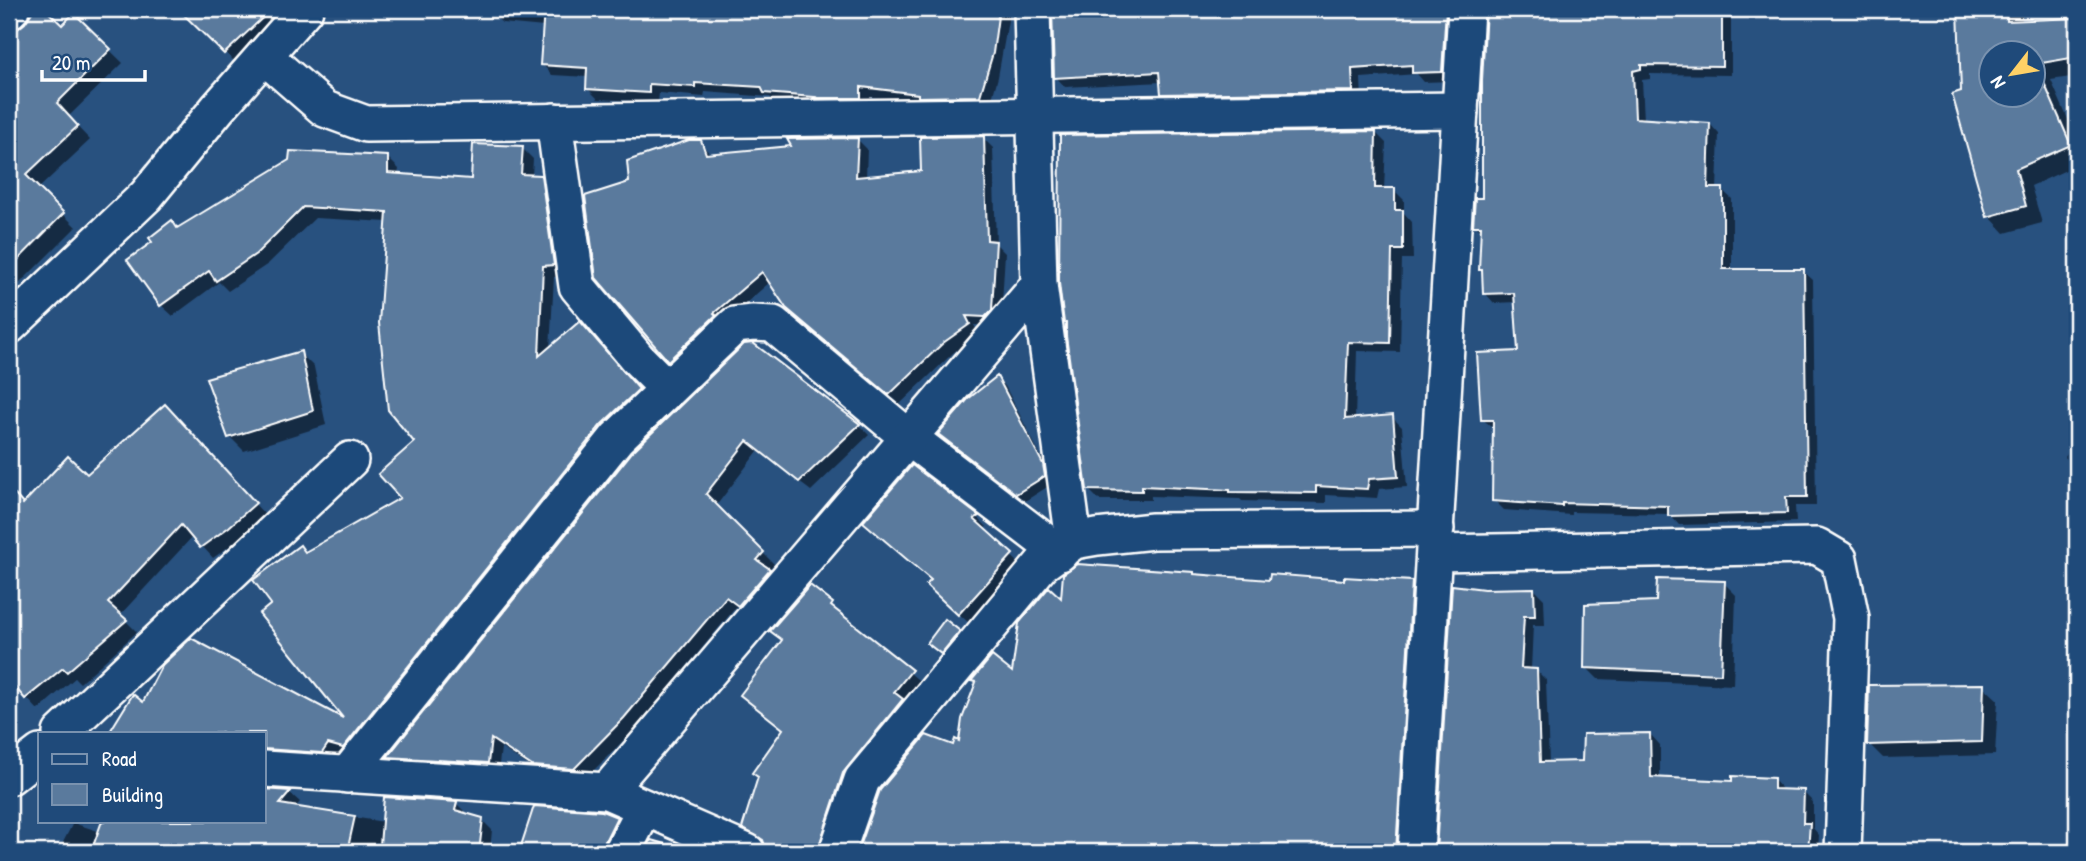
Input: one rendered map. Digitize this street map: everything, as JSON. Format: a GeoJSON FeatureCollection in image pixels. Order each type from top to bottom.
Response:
{"type":"FeatureCollection","features":[{"type":"Feature","properties":{"kind":"street"},"geometry":{"type":"LineString","coordinates":[[9,326],[146,196],[305,9]]}},
{"type":"Feature","properties":{"kind":"street"},"geometry":{"type":"LineString","coordinates":[[1032,9],[1039,285],[1067,547]]}},
{"type":"Feature","properties":{"kind":"street"},"geometry":{"type":"LineString","coordinates":[[1416,852],[1466,9]]}},
{"type":"Feature","properties":{"kind":"street"},"geometry":{"type":"LineString","coordinates":[[264,56],[325,109],[366,124],[1460,110]]}},
{"type":"Feature","properties":{"kind":"street"},"geometry":{"type":"LineString","coordinates":[[554,121],[577,286],[637,358],[667,388]]}},
{"type":"Feature","properties":{"kind":"street"},"geometry":{"type":"LineString","coordinates":[[607,791],[1039,285]]}},
{"type":"Feature","properties":{"kind":"street"},"geometry":{"type":"LineString","coordinates":[[347,775],[617,438],[735,325],[773,324],[908,437],[1067,547]]}},
{"type":"Feature","properties":{"kind":"street"},"geometry":{"type":"LineString","coordinates":[[62,732],[350,460]]}},
{"type":"Feature","properties":{"kind":"street"},"geometry":{"type":"LineString","coordinates":[[836,852],[862,780],[1042,564],[1067,547],[1097,537],[1153,531],[1436,541],[1816,546],[1839,559],[1852,618],[1843,852]]}},
{"type":"Feature","properties":{"kind":"street"},"geometry":{"type":"LineString","coordinates":[[266,769],[607,791],[747,852]]}},
{"type":"Feature","properties":{"kind":"street"},"geometry":{"type":"LineString","coordinates":[[622,852],[645,808]]}},
{"type":"Feature","properties":{"kind":"building"},"geometry":{"type":"Polygon","coordinates":[[[34,9],[45,9],[62,25],[74,13],[111,49],[57,103],[78,126],[26,175],[64,213],[9,269],[9,36],[25,23],[34,9]]]}},
{"type":"Feature","properties":{"kind":"building"},"geometry":{"type":"Polygon","coordinates":[[[178,9],[272,9],[224,54],[178,9]]]}},
{"type":"Feature","properties":{"kind":"building"},"geometry":{"type":"Polygon","coordinates":[[[544,9],[999,9],[993,53],[980,96],[918,97],[918,94],[861,87],[861,98],[812,98],[814,97],[764,93],[761,87],[695,83],[695,87],[649,84],[649,93],[586,89],[587,68],[540,65],[544,9]]]}},
{"type":"Feature","properties":{"kind":"building"},"geometry":{"type":"Polygon","coordinates":[[[1052,9],[1446,9],[1442,72],[1412,73],[1412,65],[1352,69],[1353,91],[1161,94],[1159,72],[1054,78],[1052,9]]]}},
{"type":"Feature","properties":{"kind":"building"},"geometry":{"type":"Polygon","coordinates":[[[1486,9],[1722,9],[1722,66],[1641,65],[1641,69],[1633,71],[1635,118],[1710,123],[1708,188],[1723,188],[1723,269],[1804,269],[1807,497],[1786,497],[1787,513],[1668,516],[1668,506],[1562,503],[1562,506],[1492,501],[1493,420],[1481,420],[1477,353],[1518,351],[1514,293],[1483,294],[1482,270],[1479,270],[1481,226],[1473,226],[1475,198],[1482,198],[1482,80],[1486,9]]]}},
{"type":"Feature","properties":{"kind":"building"},"geometry":{"type":"Polygon","coordinates":[[[1958,9],[2007,9],[2007,21],[2077,18],[2077,57],[2048,62],[2048,38],[1978,38],[1978,108],[2048,108],[2048,92],[2071,145],[2016,169],[2026,206],[1987,217],[1952,94],[1961,91],[1958,9]]]}},
{"type":"Feature","properties":{"kind":"building"},"geometry":{"type":"Polygon","coordinates":[[[1376,131],[1375,188],[1395,188],[1395,210],[1403,210],[1403,250],[1392,250],[1390,343],[1348,342],[1345,419],[1393,415],[1398,477],[1369,479],[1367,489],[1316,486],[1316,493],[1230,492],[1142,486],[1142,491],[1087,490],[1059,283],[1060,135],[1376,131]]]}},
{"type":"Feature","properties":{"kind":"building"},"geometry":{"type":"Polygon","coordinates":[[[984,136],[987,240],[996,241],[992,310],[985,317],[966,316],[970,324],[943,343],[889,395],[786,308],[762,272],[714,313],[716,315],[668,361],[596,278],[585,196],[629,182],[627,161],[689,140],[701,140],[706,154],[791,146],[787,139],[858,138],[856,177],[921,171],[920,137],[984,136]]]}},
{"type":"Feature","properties":{"kind":"building"},"geometry":{"type":"Polygon","coordinates":[[[473,144],[523,146],[521,174],[541,175],[554,265],[543,266],[539,356],[580,321],[639,389],[601,425],[343,748],[328,744],[322,753],[266,749],[266,732],[110,732],[133,694],[143,702],[162,665],[191,638],[343,718],[259,614],[271,604],[253,580],[300,545],[305,552],[400,498],[378,474],[414,442],[388,410],[379,323],[387,212],[303,207],[256,254],[216,281],[209,271],[160,306],[127,260],[152,242],[149,238],[172,220],[177,228],[289,160],[290,151],[388,156],[388,173],[471,179],[473,144]]]}},
{"type":"Feature","properties":{"kind":"building"},"geometry":{"type":"Polygon","coordinates":[[[753,343],[860,424],[799,482],[747,441],[706,494],[764,552],[757,560],[770,569],[738,606],[726,597],[624,718],[574,769],[532,766],[491,739],[488,763],[387,757],[632,452],[744,344],[753,343]]]}},
{"type":"Feature","properties":{"kind":"building"},"geometry":{"type":"Polygon","coordinates":[[[301,351],[313,411],[228,438],[206,378],[301,351]]]}},
{"type":"Feature","properties":{"kind":"building"},"geometry":{"type":"Polygon","coordinates":[[[997,376],[1043,464],[1045,476],[1016,494],[938,434],[968,399],[997,376]]]}},
{"type":"Feature","properties":{"kind":"building"},"geometry":{"type":"Polygon","coordinates":[[[165,404],[256,503],[200,548],[181,525],[108,603],[127,620],[67,672],[63,668],[25,699],[9,680],[9,488],[23,504],[68,456],[87,474],[165,404]]]}},
{"type":"Feature","properties":{"kind":"building"},"geometry":{"type":"Polygon","coordinates":[[[912,465],[979,516],[974,519],[1013,554],[958,615],[926,585],[931,580],[863,522],[912,465]]]}},
{"type":"Feature","properties":{"kind":"building"},"geometry":{"type":"Polygon","coordinates":[[[1077,564],[1269,580],[1270,574],[1344,580],[1344,577],[1412,581],[1396,852],[858,852],[880,790],[926,735],[953,745],[955,739],[959,741],[962,719],[976,682],[971,681],[992,656],[1012,672],[1019,623],[1049,587],[1061,598],[1063,574],[1077,564]]]}},
{"type":"Feature","properties":{"kind":"building"},"geometry":{"type":"Polygon","coordinates":[[[1657,579],[1725,581],[1721,674],[1584,668],[1585,604],[1656,601],[1657,579]]]}},
{"type":"Feature","properties":{"kind":"building"},"geometry":{"type":"Polygon","coordinates":[[[810,585],[833,603],[831,606],[912,670],[894,692],[903,699],[843,773],[817,852],[767,852],[763,840],[742,828],[758,777],[752,773],[783,729],[740,695],[782,640],[770,631],[810,585]]]}},
{"type":"Feature","properties":{"kind":"building"},"geometry":{"type":"Polygon","coordinates":[[[1452,585],[1484,589],[1534,588],[1535,616],[1524,616],[1521,668],[1537,669],[1540,762],[1582,761],[1583,734],[1650,733],[1651,777],[1732,781],[1732,776],[1774,778],[1774,789],[1804,790],[1803,823],[1810,823],[1808,852],[1436,852],[1452,585]]]}},
{"type":"Feature","properties":{"kind":"building"},"geometry":{"type":"Polygon","coordinates":[[[945,619],[960,631],[941,654],[927,643],[945,619]]]}},
{"type":"Feature","properties":{"kind":"building"},"geometry":{"type":"Polygon","coordinates":[[[1984,684],[1982,742],[1867,745],[1869,685],[1984,684]]]}},
{"type":"Feature","properties":{"kind":"building"},"geometry":{"type":"Polygon","coordinates":[[[266,789],[291,791],[280,804],[355,816],[347,852],[91,852],[102,822],[266,822],[266,789]]]}},
{"type":"Feature","properties":{"kind":"building"},"geometry":{"type":"Polygon","coordinates":[[[384,797],[457,802],[455,810],[483,818],[479,852],[422,852],[380,845],[384,797]]]}},
{"type":"Feature","properties":{"kind":"building"},"geometry":{"type":"Polygon","coordinates":[[[534,806],[602,811],[617,817],[602,852],[519,852],[534,806]]]}},
{"type":"Feature","properties":{"kind":"building"},"geometry":{"type":"Polygon","coordinates":[[[651,840],[665,844],[664,852],[645,852],[651,840]]]}}]}
